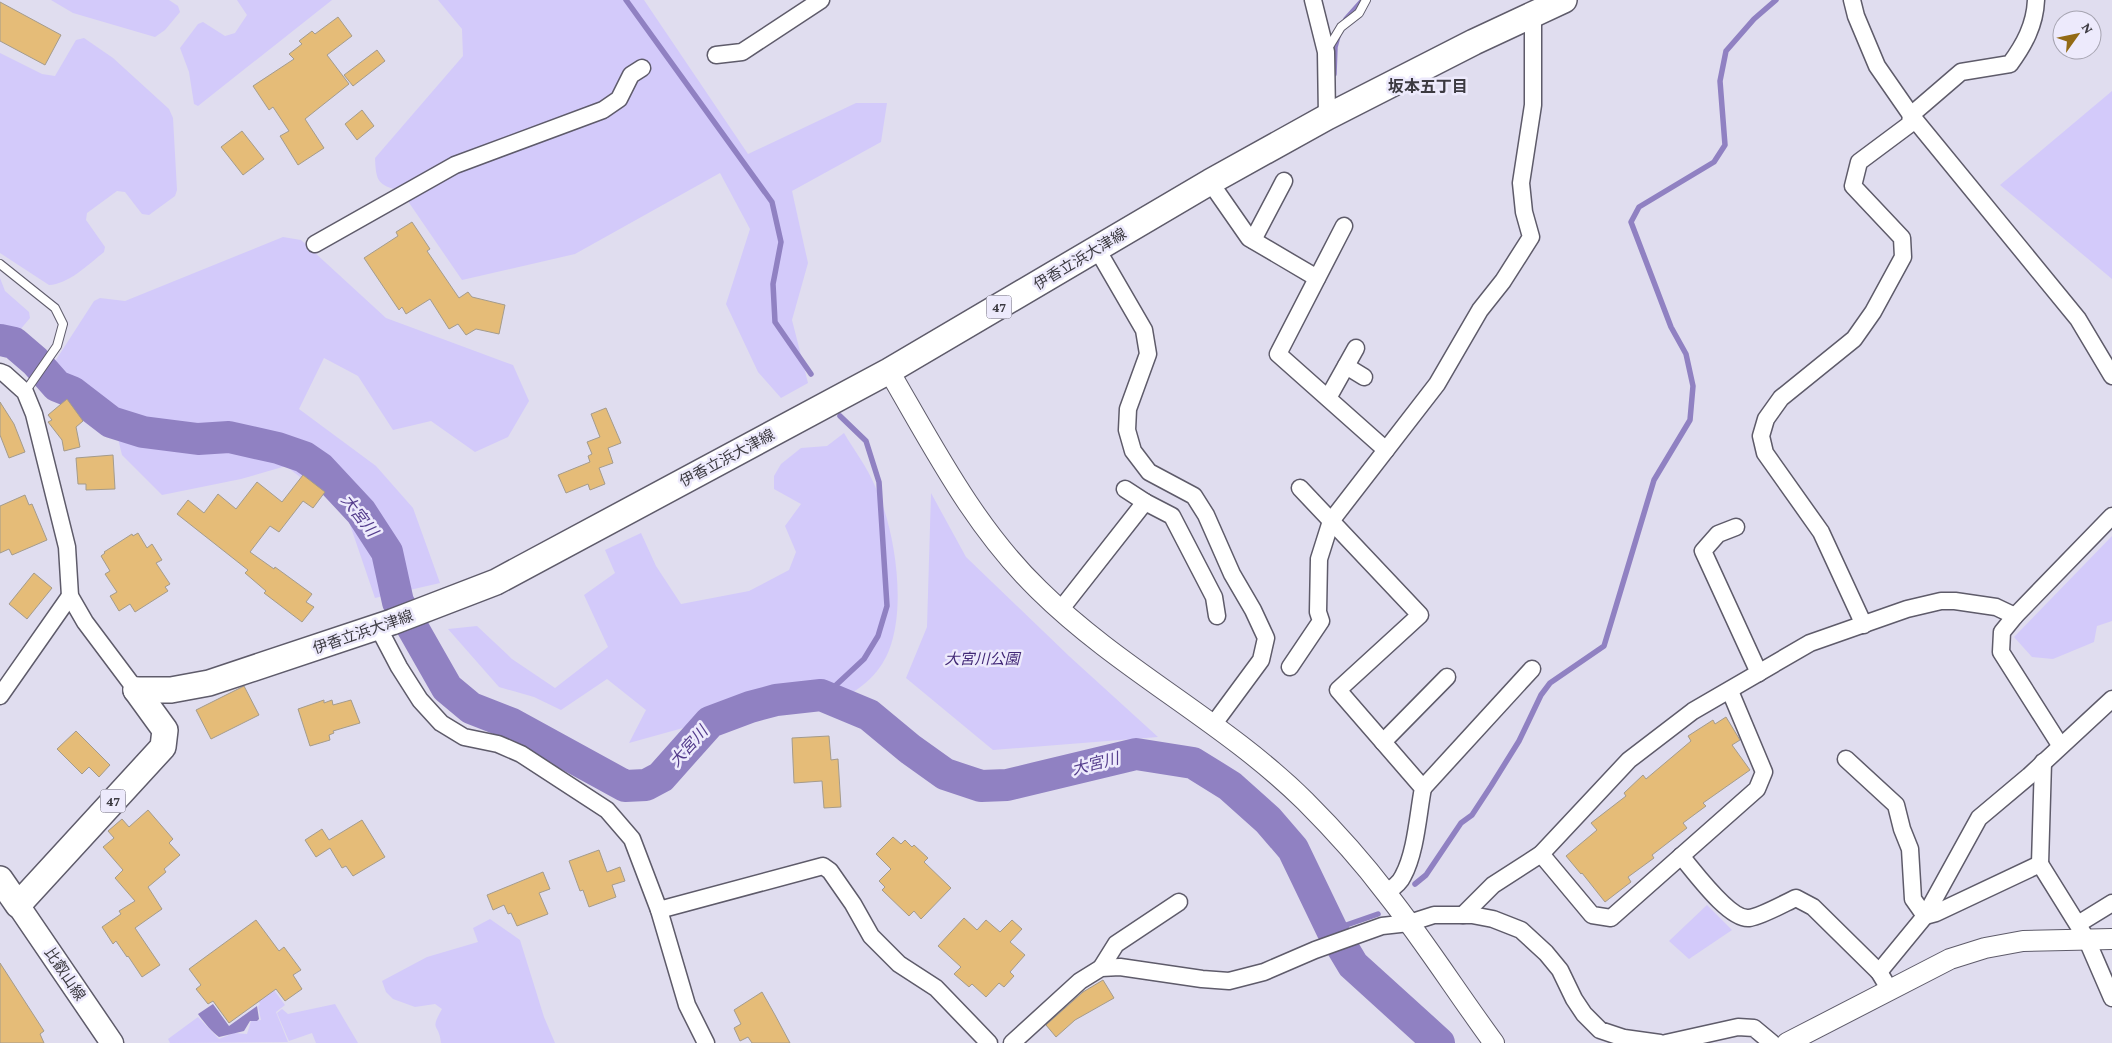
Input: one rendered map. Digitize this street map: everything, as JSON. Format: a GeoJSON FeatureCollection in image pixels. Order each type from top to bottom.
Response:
{"type":"FeatureCollection","features":[{"type":"Feature","properties":{"kind":"main road","name":"伊香立浜大津線"},"geometry":{"type":"LineString","coordinates":[[136,690],[172,690],[209,683],[385,625],[496,582],[889,371],[1210,182],[1327,117],[1564,0]]}},
{"type":"Feature","properties":{"kind":"main road","name":"47"},"geometry":{"type":"LineString","coordinates":[[18,905],[163,747],[165,730],[136,690]]}},
{"type":"Feature","properties":{"kind":"main road"},"geometry":{"type":"LineString","coordinates":[[0,879],[18,905]]}},
{"type":"Feature","properties":{"kind":"main road","name":"比叡山線"},"geometry":{"type":"LineString","coordinates":[[18,905],[112,1043]]}},
{"type":"Feature","properties":{"kind":"street"},"geometry":{"type":"LineString","coordinates":[[716,56],[742,52],[821,0]]}},
{"type":"Feature","properties":{"kind":"street"},"geometry":{"type":"LineString","coordinates":[[1313,0],[1326,52],[1327,117]]}},
{"type":"Feature","properties":{"kind":"street"},"geometry":{"type":"LineString","coordinates":[[1852,0],[1856,16],[1877,66],[1911,115],[2078,319],[2112,376]]}},
{"type":"Feature","properties":{"kind":"street"},"geometry":{"type":"LineString","coordinates":[[1864,625],[1821,532],[1765,453],[1762,436],[1766,420],[1781,398],[1854,339],[1872,312],[1903,257],[1902,238],[1853,186],[1854,174],[1859,162],[1910,124],[1911,115],[1961,72],[2010,64],[2024,45],[2031,26],[2036,0]]}},
{"type":"Feature","properties":{"kind":"street"},"geometry":{"type":"LineString","coordinates":[[1290,667],[1322,621],[1318,612],[1319,559],[1331,521],[1437,384],[1480,310],[1503,281],[1531,238],[1524,212],[1521,183],[1533,104],[1533,14]]}},
{"type":"Feature","properties":{"kind":"street"},"geometry":{"type":"LineString","coordinates":[[316,244],[455,165],[603,110],[619,99],[632,75],[642,68]]}},
{"type":"Feature","properties":{"kind":"street"},"geometry":{"type":"LineString","coordinates":[[1254,240],[1284,181]]}},
{"type":"Feature","properties":{"kind":"street"},"geometry":{"type":"LineString","coordinates":[[1210,182],[1249,238],[1317,278]]}},
{"type":"Feature","properties":{"kind":"street"},"geometry":{"type":"LineString","coordinates":[[1344,226],[1278,354],[1386,450]]}},
{"type":"Feature","properties":{"kind":"street"},"geometry":{"type":"LineString","coordinates":[[1097,249],[1144,330],[1147,346],[1148,354],[1128,409],[1127,430],[1133,451],[1149,472],[1194,496],[1206,515],[1232,574],[1253,610],[1266,638],[1262,660],[1213,725]]}},
{"type":"Feature","properties":{"kind":"street"},"geometry":{"type":"LineString","coordinates":[[1328,398],[1356,348]]}},
{"type":"Feature","properties":{"kind":"street"},"geometry":{"type":"LineString","coordinates":[[1346,366],[1364,378]]}},
{"type":"Feature","properties":{"kind":"street"},"geometry":{"type":"LineString","coordinates":[[889,371],[954,483],[991,538],[1039,591],[1094,637],[1262,761],[1305,802],[1387,892],[1494,1043]]}},
{"type":"Feature","properties":{"kind":"street"},"geometry":{"type":"LineString","coordinates":[[0,372],[17,384],[30,386],[34,414],[67,547],[70,596],[85,622],[136,690]]}},
{"type":"Feature","properties":{"kind":"street"},"geometry":{"type":"LineString","coordinates":[[1300,488],[1420,615],[1338,690],[1423,788]]}},
{"type":"Feature","properties":{"kind":"street"},"geometry":{"type":"LineString","coordinates":[[1125,489],[1172,516],[1214,597],[1217,616]]}},
{"type":"Feature","properties":{"kind":"street"},"geometry":{"type":"LineString","coordinates":[[1061,609],[1145,502]]}},
{"type":"Feature","properties":{"kind":"street"},"geometry":{"type":"LineString","coordinates":[[2060,745],[2001,652],[2002,632],[2015,616],[2112,516]]}},
{"type":"Feature","properties":{"kind":"street"},"geometry":{"type":"LineString","coordinates":[[1736,527],[1718,534],[1703,551],[1759,673]]}},
{"type":"Feature","properties":{"kind":"street"},"geometry":{"type":"LineString","coordinates":[[0,696],[70,596]]}},
{"type":"Feature","properties":{"kind":"street"},"geometry":{"type":"LineString","coordinates":[[1463,915],[1493,885],[1541,854],[1629,760],[1693,712],[1810,643],[1907,609],[1941,601],[1955,601],[1996,607],[2015,616]]}},
{"type":"Feature","properties":{"kind":"street"},"geometry":{"type":"LineString","coordinates":[[385,625],[399,668],[415,692],[441,723],[464,737],[498,744],[520,754],[607,810],[632,839],[659,910],[687,1005],[706,1043]]}},
{"type":"Feature","properties":{"kind":"street"},"geometry":{"type":"LineString","coordinates":[[1387,892],[1400,882],[1404,875],[1411,853],[1423,788],[1532,670]]}},
{"type":"Feature","properties":{"kind":"street"},"geometry":{"type":"LineString","coordinates":[[1383,742],[1447,677]]}},
{"type":"Feature","properties":{"kind":"street"},"geometry":{"type":"LineString","coordinates":[[1541,854],[1592,915],[1611,918],[1757,789],[1764,772],[1730,691]]}},
{"type":"Feature","properties":{"kind":"street"},"geometry":{"type":"LineString","coordinates":[[1884,981],[1925,916],[1979,818],[2112,699]]}},
{"type":"Feature","properties":{"kind":"street"},"geometry":{"type":"LineString","coordinates":[[1846,759],[1896,804],[1902,829],[1910,849],[1913,899],[1925,916]]}},
{"type":"Feature","properties":{"kind":"street"},"geometry":{"type":"LineString","coordinates":[[2043,762],[2040,864],[2082,931],[2112,998]]}},
{"type":"Feature","properties":{"kind":"street"},"geometry":{"type":"LineString","coordinates":[[1681,856],[1726,907],[1740,917],[1750,918],[1796,898],[1813,907],[1884,981]]}},
{"type":"Feature","properties":{"kind":"street"},"geometry":{"type":"LineString","coordinates":[[1925,916],[1936,913],[2040,864]]}},
{"type":"Feature","properties":{"kind":"street"},"geometry":{"type":"LineString","coordinates":[[659,910],[823,866],[830,871],[839,884],[871,936],[899,964],[936,988],[989,1043]]}},
{"type":"Feature","properties":{"kind":"street"},"geometry":{"type":"LineString","coordinates":[[1012,1043],[1080,981],[1101,968],[1116,944],[1179,902]]}},
{"type":"Feature","properties":{"kind":"street"},"geometry":{"type":"LineString","coordinates":[[2082,931],[2112,903]]}},
{"type":"Feature","properties":{"kind":"street"},"geometry":{"type":"LineString","coordinates":[[1101,968],[1120,967],[1229,981],[1264,972],[1315,950],[1382,926],[1409,923],[1434,915],[1463,915],[1494,919],[1522,930],[1546,953],[1560,970],[1574,999],[1584,1014],[1600,1030],[1624,1038],[1660,1043]]}},
{"type":"Feature","properties":{"kind":"street"},"geometry":{"type":"LineString","coordinates":[[1788,1043],[1884,981],[1950,959],[1985,948],[2082,931],[2112,939]]}},
{"type":"Feature","properties":{"kind":"street"},"geometry":{"type":"LineString","coordinates":[[1666,1043],[1738,1027],[1754,1028],[1772,1043]]}},
{"type":"Feature","properties":{"kind":"lane"},"geometry":{"type":"LineString","coordinates":[[1326,52],[1341,27],[1359,13],[1366,0]]}},
{"type":"Feature","properties":{"kind":"lane"},"geometry":{"type":"LineString","coordinates":[[0,264],[55,308],[63,324],[57,346],[30,386]]}},
{"type":"Feature","properties":{"kind":"green space"},"geometry":{"type":"Polygon","coordinates":[[[51,0],[169,0],[178,6],[180,12],[165,30],[155,37],[73,13],[51,0]]]}},
{"type":"Feature","properties":{"kind":"green space"},"geometry":{"type":"Polygon","coordinates":[[[237,0],[332,0],[198,106],[194,104],[189,72],[180,48],[198,24],[203,22],[225,36],[235,33],[247,15],[237,0]]]}},
{"type":"Feature","properties":{"kind":"green space"},"geometry":{"type":"Polygon","coordinates":[[[438,0],[644,0],[748,154],[856,103],[887,103],[881,142],[792,191],[808,263],[792,320],[808,383],[781,398],[758,372],[726,304],[750,229],[720,173],[575,254],[462,280],[401,191],[383,184],[378,177],[375,166],[375,158],[463,56],[462,29],[438,0]]]}},
{"type":"Feature","properties":{"kind":"green space"},"geometry":{"type":"Polygon","coordinates":[[[84,38],[113,58],[169,109],[173,118],[177,190],[175,196],[149,215],[142,214],[125,192],[117,191],[87,213],[86,220],[105,247],[104,252],[71,277],[49,285],[0,253],[0,53],[42,74],[55,76],[76,40],[84,38]]]}},
{"type":"Feature","properties":{"kind":"green space"},"geometry":{"type":"Polygon","coordinates":[[[2112,91],[2112,279],[2000,185],[2112,91]]]}},
{"type":"Feature","properties":{"kind":"green space"},"geometry":{"type":"Polygon","coordinates":[[[283,237],[301,240],[386,318],[513,365],[529,401],[508,437],[475,452],[431,421],[393,430],[358,376],[324,358],[299,409],[376,466],[413,508],[440,583],[375,598],[346,513],[286,466],[241,479],[162,495],[122,455],[112,414],[83,392],[53,374],[52,366],[94,301],[100,298],[125,301],[283,237]]]}},
{"type":"Feature","properties":{"kind":"green space"},"geometry":{"type":"Polygon","coordinates":[[[0,278],[5,291],[29,312],[30,318],[19,331],[0,330],[0,278]]]}},
{"type":"Feature","properties":{"kind":"green space"},"geometry":{"type":"Polygon","coordinates":[[[844,433],[868,472],[883,505],[894,552],[898,603],[890,649],[873,675],[849,695],[824,686],[776,692],[683,728],[629,743],[646,710],[607,679],[561,710],[534,697],[499,687],[448,629],[477,626],[512,659],[555,688],[608,647],[584,595],[615,573],[605,550],[641,533],[656,566],[681,604],[749,591],[789,570],[796,552],[785,526],[801,504],[774,489],[774,476],[781,464],[801,448],[827,446],[844,433]]]}},
{"type":"Feature","properties":{"kind":"green space","name":"大宮川公園"},"geometry":{"type":"Polygon","coordinates":[[[931,493],[966,557],[1069,656],[1158,737],[993,750],[906,678],[927,627],[931,493]]]}},
{"type":"Feature","properties":{"kind":"green space"},"geometry":{"type":"Polygon","coordinates":[[[2112,536],[2112,621],[2097,626],[2094,642],[2053,659],[2032,657],[2014,637],[2112,536]]]}},
{"type":"Feature","properties":{"kind":"green space"},"geometry":{"type":"Polygon","coordinates":[[[1707,905],[1732,930],[1689,959],[1669,941],[1707,905]]]}},
{"type":"Feature","properties":{"kind":"green space"},"geometry":{"type":"Polygon","coordinates":[[[490,919],[520,940],[544,1017],[555,1043],[441,1043],[435,1024],[442,1009],[435,1004],[415,1007],[393,999],[386,992],[382,981],[427,957],[478,942],[473,928],[490,919]]]}},
{"type":"Feature","properties":{"kind":"green space"},"geometry":{"type":"Polygon","coordinates":[[[271,986],[285,1005],[276,1012],[288,1042],[170,1043],[168,1039],[198,1017],[219,1039],[234,1033],[247,1034],[251,1021],[261,1020],[258,1006],[260,1004],[257,999],[271,986]]]}},
{"type":"Feature","properties":{"kind":"green space"},"geometry":{"type":"Polygon","coordinates":[[[335,1004],[358,1043],[316,1043],[312,1033],[289,1041],[277,1013],[282,1009],[288,1014],[335,1004]]]}},
{"type":"Feature","properties":{"kind":"shaded area"},"geometry":{"type":"Polygon","coordinates":[[[213,1004],[229,1026],[257,1006],[259,1019],[257,1021],[250,1021],[244,1031],[219,1037],[198,1014],[213,1004]]]}},
{"type":"Feature","properties":{"kind":"building"},"geometry":{"type":"Polygon","coordinates":[[[0,2],[61,35],[45,65],[0,41],[0,2]]]}},
{"type":"Feature","properties":{"kind":"building"},"geometry":{"type":"Polygon","coordinates":[[[338,17],[352,36],[327,55],[349,84],[305,119],[324,148],[298,165],[280,136],[289,131],[273,107],[269,110],[253,86],[294,59],[289,54],[302,44],[299,41],[312,31],[315,34],[338,17]]]}},
{"type":"Feature","properties":{"kind":"building"},"geometry":{"type":"Polygon","coordinates":[[[377,50],[385,61],[353,86],[344,75],[377,50]]]}},
{"type":"Feature","properties":{"kind":"building"},"geometry":{"type":"Polygon","coordinates":[[[362,110],[374,126],[357,140],[345,124],[362,110]]]}},
{"type":"Feature","properties":{"kind":"building"},"geometry":{"type":"Polygon","coordinates":[[[242,131],[264,159],[243,175],[221,147],[242,131]]]}},
{"type":"Feature","properties":{"kind":"building"},"geometry":{"type":"Polygon","coordinates":[[[412,222],[430,249],[427,251],[459,298],[468,292],[472,297],[505,305],[499,334],[476,329],[466,335],[458,324],[449,329],[430,299],[406,314],[402,307],[399,310],[364,258],[398,236],[396,232],[412,222]]]}},
{"type":"Feature","properties":{"kind":"building"},"geometry":{"type":"Polygon","coordinates":[[[67,399],[83,421],[76,427],[80,447],[64,451],[62,440],[48,422],[52,420],[48,415],[67,399]]]}},
{"type":"Feature","properties":{"kind":"building"},"geometry":{"type":"Polygon","coordinates":[[[0,402],[14,424],[25,452],[9,458],[0,435],[0,402]]]}},
{"type":"Feature","properties":{"kind":"building"},"geometry":{"type":"Polygon","coordinates":[[[606,408],[621,443],[608,448],[613,463],[599,468],[605,484],[590,490],[588,484],[566,493],[558,475],[590,462],[588,456],[592,454],[587,442],[600,437],[591,414],[606,408]]]}},
{"type":"Feature","properties":{"kind":"building"},"geometry":{"type":"Polygon","coordinates":[[[113,455],[115,489],[86,490],[86,484],[78,484],[76,458],[113,455]]]}},
{"type":"Feature","properties":{"kind":"building"},"geometry":{"type":"Polygon","coordinates":[[[303,475],[325,492],[313,508],[303,501],[279,532],[270,526],[250,552],[274,569],[275,567],[312,594],[306,602],[314,607],[302,622],[264,593],[266,591],[245,573],[248,570],[177,514],[188,500],[204,513],[218,494],[236,509],[257,482],[282,502],[303,475]]]}},
{"type":"Feature","properties":{"kind":"building"},"geometry":{"type":"Polygon","coordinates":[[[25,495],[29,505],[32,504],[47,540],[12,555],[9,549],[0,553],[0,506],[25,495]]]}},
{"type":"Feature","properties":{"kind":"building"},"geometry":{"type":"Polygon","coordinates":[[[138,533],[147,548],[152,544],[162,560],[156,563],[170,584],[165,587],[168,591],[135,612],[130,604],[119,611],[110,596],[117,592],[105,574],[110,571],[101,556],[104,552],[132,534],[133,536],[138,533]]]}},
{"type":"Feature","properties":{"kind":"building"},"geometry":{"type":"Polygon","coordinates":[[[34,573],[52,588],[27,619],[9,604],[34,573]]]}},
{"type":"Feature","properties":{"kind":"building"},"geometry":{"type":"Polygon","coordinates":[[[244,686],[259,715],[211,739],[196,710],[244,686]]]}},
{"type":"Feature","properties":{"kind":"building"},"geometry":{"type":"Polygon","coordinates":[[[324,700],[324,703],[332,700],[333,705],[351,700],[360,723],[333,731],[334,733],[329,735],[330,740],[310,746],[298,709],[324,700]]]}},
{"type":"Feature","properties":{"kind":"building"},"geometry":{"type":"Polygon","coordinates":[[[1726,717],[1740,740],[1732,745],[1750,770],[1703,803],[1706,806],[1683,823],[1687,828],[1652,855],[1654,858],[1628,877],[1631,882],[1605,902],[1566,856],[1597,830],[1591,823],[1626,796],[1624,793],[1643,775],[1646,779],[1691,741],[1688,736],[1713,720],[1715,724],[1726,717]]]}},
{"type":"Feature","properties":{"kind":"building"},"geometry":{"type":"Polygon","coordinates":[[[76,731],[110,765],[99,777],[89,767],[82,774],[57,749],[76,731]]]}},
{"type":"Feature","properties":{"kind":"building"},"geometry":{"type":"Polygon","coordinates":[[[829,736],[831,760],[838,759],[841,807],[824,808],[822,781],[794,783],[792,738],[829,736]]]}},
{"type":"Feature","properties":{"kind":"building"},"geometry":{"type":"Polygon","coordinates":[[[148,810],[173,839],[169,843],[180,855],[164,869],[166,872],[148,887],[162,909],[135,928],[160,965],[142,977],[116,941],[113,944],[102,927],[121,914],[119,911],[135,901],[115,878],[123,870],[103,847],[114,838],[108,831],[122,819],[129,827],[148,810]]]}},
{"type":"Feature","properties":{"kind":"building"},"geometry":{"type":"Polygon","coordinates":[[[362,820],[385,857],[353,876],[346,866],[342,868],[330,848],[316,857],[305,840],[322,829],[329,840],[362,820]]]}},
{"type":"Feature","properties":{"kind":"building"},"geometry":{"type":"Polygon","coordinates":[[[893,837],[901,844],[905,840],[912,847],[914,845],[928,858],[924,862],[951,888],[921,919],[914,911],[909,916],[882,890],[885,887],[879,881],[891,869],[876,854],[893,837]]]}},
{"type":"Feature","properties":{"kind":"building"},"geometry":{"type":"Polygon","coordinates":[[[599,850],[607,872],[620,867],[625,881],[612,885],[616,897],[589,907],[583,890],[580,891],[569,861],[599,850]]]}},
{"type":"Feature","properties":{"kind":"building"},"geometry":{"type":"Polygon","coordinates":[[[543,872],[550,889],[539,893],[548,914],[517,926],[511,913],[508,914],[504,905],[493,910],[487,895],[543,872]]]}},
{"type":"Feature","properties":{"kind":"building"},"geometry":{"type":"Polygon","coordinates":[[[964,918],[977,930],[986,920],[1000,932],[1012,920],[1022,929],[1010,942],[1025,955],[1010,972],[1014,976],[1004,987],[999,983],[986,997],[972,984],[969,987],[954,974],[961,967],[938,946],[964,918]]]}},
{"type":"Feature","properties":{"kind":"building"},"geometry":{"type":"Polygon","coordinates":[[[256,920],[279,951],[284,947],[301,970],[293,975],[302,989],[285,1001],[276,989],[229,1023],[213,1001],[208,1004],[196,989],[201,985],[189,969],[256,920]]]}},
{"type":"Feature","properties":{"kind":"building"},"geometry":{"type":"Polygon","coordinates":[[[0,963],[44,1031],[40,1034],[44,1043],[0,1043],[0,963]]]}},
{"type":"Feature","properties":{"kind":"building"},"geometry":{"type":"Polygon","coordinates":[[[1103,980],[1114,998],[1075,1020],[1056,1037],[1046,1025],[1083,992],[1103,980]]]}},
{"type":"Feature","properties":{"kind":"building"},"geometry":{"type":"Polygon","coordinates":[[[762,992],[790,1043],[752,1043],[748,1037],[740,1041],[734,1028],[741,1024],[734,1010],[762,992]]]}},
{"type":"Feature","properties":{"kind":"waterway"},"geometry":{"type":"LineString","coordinates":[[626,0],[772,202],[781,242],[773,284],[775,322],[811,374]]}},
{"type":"Feature","properties":{"kind":"waterway"},"geometry":{"type":"LineString","coordinates":[[1346,19],[1363,0]]}},
{"type":"Feature","properties":{"kind":"waterway"},"geometry":{"type":"LineString","coordinates":[[1415,884],[1426,875],[1461,823],[1472,815],[1519,741],[1541,695],[1550,683],[1604,646],[1654,480],[1690,420],[1693,386],[1686,354],[1671,327],[1631,222],[1639,207],[1714,162],[1725,145],[1720,81],[1726,51],[1754,19],[1776,0]]}},
{"type":"Feature","properties":{"kind":"waterway"},"geometry":{"type":"LineString","coordinates":[[1334,74],[1335,47],[1338,36]]}},
{"type":"Feature","properties":{"kind":"waterway","name":"大宮川"},"geometry":{"type":"LineString","coordinates":[[0,340],[14,343],[35,361],[57,386],[72,392],[111,422],[143,432],[198,439],[229,437],[278,448],[304,457],[320,468],[361,512],[387,552],[398,602],[447,688],[471,708],[512,724],[625,786],[646,785],[661,777],[710,722],[750,707],[776,700],[821,695],[869,715],[910,749],[945,774],[981,786],[1007,785],[1136,754],[1193,763],[1230,786],[1268,820],[1293,849],[1332,930],[1353,965],[1439,1043]]}},
{"type":"Feature","properties":{"kind":"waterway"},"geometry":{"type":"LineString","coordinates":[[829,698],[835,686],[864,659],[878,636],[887,606],[879,482],[866,441],[840,416]]}},
{"type":"Feature","properties":{"kind":"waterway"},"geometry":{"type":"LineString","coordinates":[[1332,930],[1378,914]]}},
{"type":"Feature","properties":{"kind":"district","name":"坂本五丁目"},"geometry":{"type":"Point","coordinates":[1428,86]}}]}
